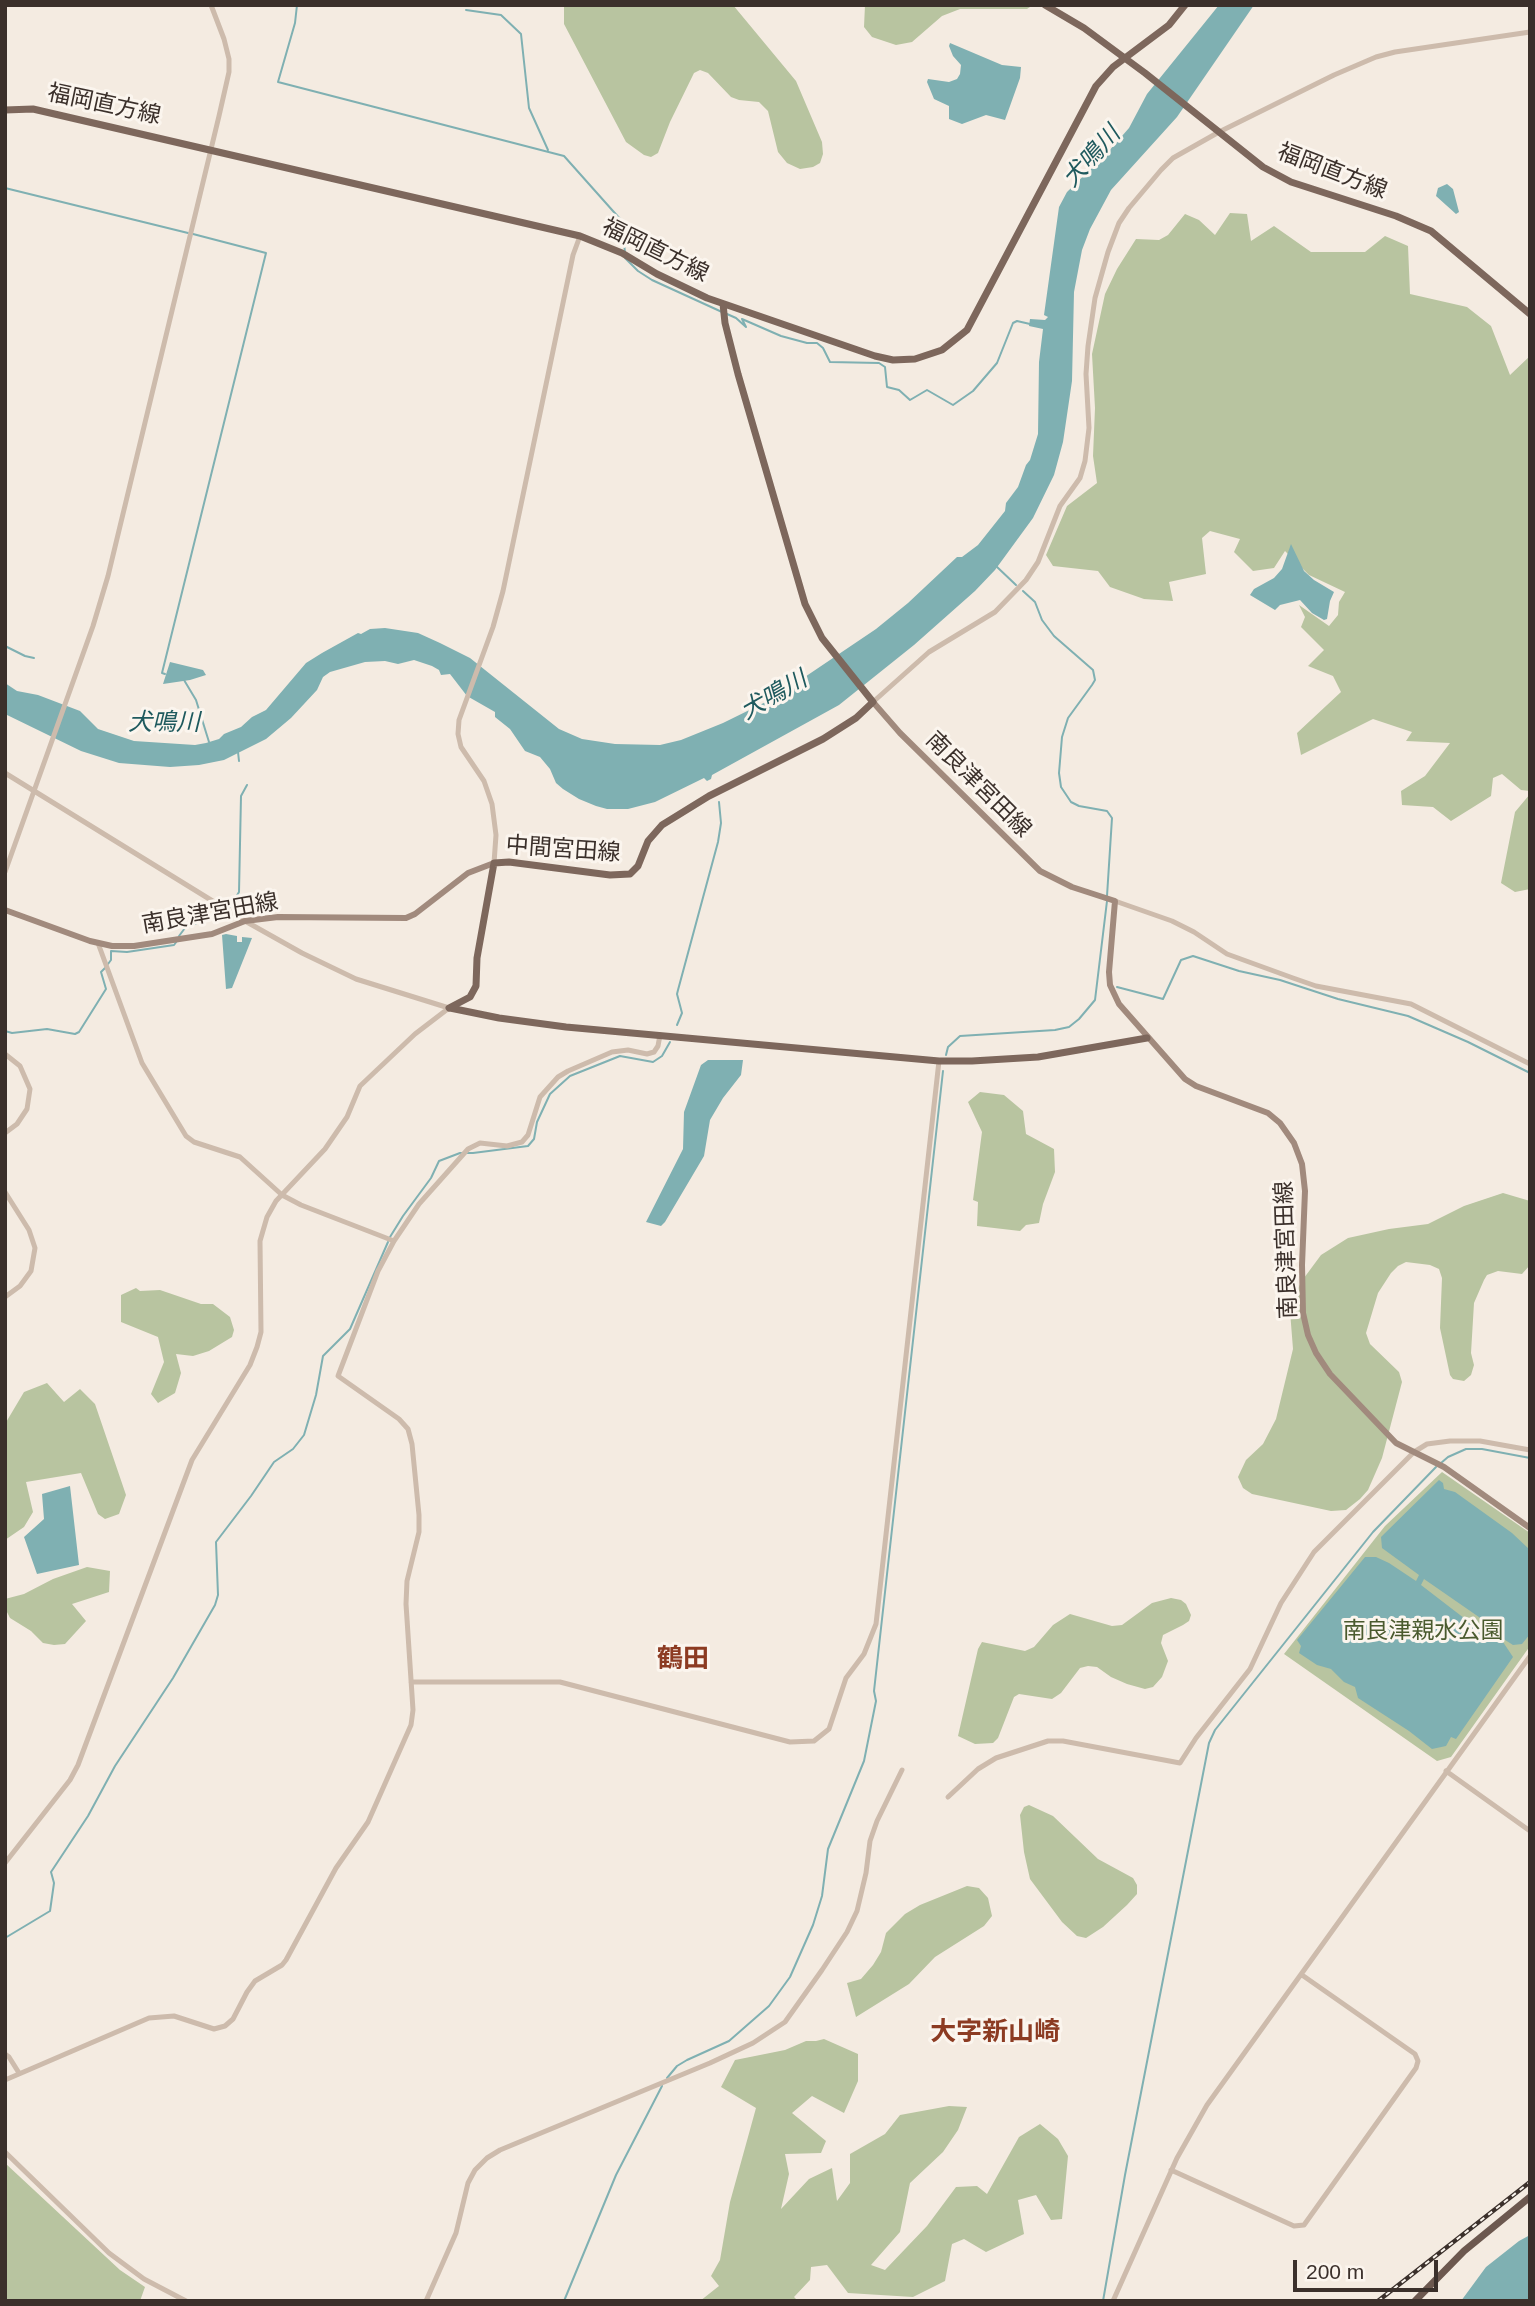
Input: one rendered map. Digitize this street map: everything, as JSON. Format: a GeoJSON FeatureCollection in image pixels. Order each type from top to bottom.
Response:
{"type":"FeatureCollection","features":[{"type":"Feature","properties":{"kind":"highway"},"geometry":{"type":"LineString","coordinates":[[1415,2301],[1464,2252],[1530,2197]]}},
{"type":"Feature","properties":{"kind":"main road"},"geometry":{"type":"LineString","coordinates":[[1121,55],[1169,24],[1185,5]]}},
{"type":"Feature","properties":{"kind":"main road","name":"福岡直方線"},"geometry":{"type":"LineString","coordinates":[[1047,7],[1084,28],[1121,55],[1278,176],[1431,231],[1530,314]]}},
{"type":"Feature","properties":{"kind":"main road","name":"福岡直方線"},"geometry":{"type":"LineString","coordinates":[[5,110],[33,109],[580,236],[622,253],[657,274],[723,304],[893,360],[926,357],[942,350],[967,330],[1096,86],[1121,55]]}},
{"type":"Feature","properties":{"kind":"main road"},"geometry":{"type":"LineString","coordinates":[[723,304],[738,374],[805,604],[825,642],[872,699]]}},
{"type":"Feature","properties":{"kind":"main road","name":"中間宮田線"},"geometry":{"type":"LineString","coordinates":[[449,1008],[470,998],[474,992],[494,863],[509,862],[610,875],[633,873],[649,840],[662,825],[709,796],[823,739],[856,718],[872,699]]}},
{"type":"Feature","properties":{"kind":"main road","name":"南良津宮田線"},"geometry":{"type":"LineString","coordinates":[[872,699],[900,733],[1040,871],[1072,887],[1115,901],[1109,964],[1110,985],[1119,1004],[1185,1079],[1196,1086],[1268,1113],[1294,1143],[1302,1164],[1305,1191],[1303,1313],[1316,1353],[1330,1374],[1389,1436],[1444,1467],[1530,1528]]}},
{"type":"Feature","properties":{"kind":"main road","name":"南良津宮田線"},"geometry":{"type":"LineString","coordinates":[[5,911],[98,943],[134,946],[212,934],[245,921],[278,917],[406,918],[468,873],[494,863]]}},
{"type":"Feature","properties":{"kind":"main road"},"geometry":{"type":"LineString","coordinates":[[449,1008],[527,1022],[939,1061],[1038,1057],[1147,1038]]}},
{"type":"Feature","properties":{"kind":"street"},"geometry":{"type":"LineString","coordinates":[[5,872],[108,576],[229,72],[225,38],[211,5]]}},
{"type":"Feature","properties":{"kind":"street"},"geometry":{"type":"LineString","coordinates":[[872,699],[929,652],[973,627],[1002,606],[1026,580],[1038,562],[1060,506],[1080,478],[1085,461],[1088,428],[1086,374],[1090,324],[1114,234],[1133,201],[1173,158],[1219,132],[1376,57],[1530,32]]}},
{"type":"Feature","properties":{"kind":"street"},"geometry":{"type":"LineString","coordinates":[[494,863],[496,835],[492,804],[484,781],[461,747],[458,734],[460,718],[503,591],[573,255],[580,236]]}},
{"type":"Feature","properties":{"kind":"street"},"geometry":{"type":"LineString","coordinates":[[5,773],[245,921],[302,953],[356,979],[449,1008]]}},
{"type":"Feature","properties":{"kind":"street"},"geometry":{"type":"LineString","coordinates":[[1115,901],[1181,925],[1227,954],[1293,978],[1316,986],[1411,1004],[1530,1064]]}},
{"type":"Feature","properties":{"kind":"street"},"geometry":{"type":"LineString","coordinates":[[98,943],[142,1063],[186,1136],[194,1142],[240,1157],[282,1195],[391,1240]]}},
{"type":"Feature","properties":{"kind":"street"},"geometry":{"type":"LineString","coordinates":[[5,1863],[70,1780],[78,1765],[192,1461],[250,1365],[262,1323],[260,1241],[267,1217],[282,1195],[325,1149],[347,1117],[360,1086],[415,1034],[449,1008]]}},
{"type":"Feature","properties":{"kind":"street"},"geometry":{"type":"LineString","coordinates":[[5,2080],[149,2018],[174,2016],[214,2029],[225,2026],[233,2019],[251,1986],[286,1960],[336,1868],[368,1822],[411,1725],[413,1710],[407,1580],[419,1532],[419,1515],[411,1436],[399,1419],[338,1376],[378,1271],[391,1240],[468,1149],[480,1143],[507,1146],[522,1142],[528,1135],[540,1097],[558,1077],[568,1070],[612,1052],[654,1052],[659,1046],[660,1035]]}},
{"type":"Feature","properties":{"kind":"street"},"geometry":{"type":"LineString","coordinates":[[5,1054],[20,1066],[30,1089],[27,1109],[17,1124],[5,1133]]}},
{"type":"Feature","properties":{"kind":"street"},"geometry":{"type":"LineString","coordinates":[[411,1682],[561,1682],[790,1742],[814,1741],[829,1729],[846,1678],[864,1654],[876,1624],[939,1061]]}},
{"type":"Feature","properties":{"kind":"street"},"geometry":{"type":"LineString","coordinates":[[5,1192],[29,1230],[35,1248],[31,1271],[20,1286],[5,1297]]}},
{"type":"Feature","properties":{"kind":"street"},"geometry":{"type":"LineString","coordinates":[[948,1797],[978,1769],[996,1758],[1048,1741],[1063,1741],[1180,1763],[1196,1738],[1249,1671],[1281,1603],[1314,1552],[1414,1452],[1427,1444],[1450,1441],[1480,1441],[1530,1450]]}},
{"type":"Feature","properties":{"kind":"street"},"geometry":{"type":"LineString","coordinates":[[1113,2301],[1171,2169],[1207,2105],[1530,1656]]}},
{"type":"Feature","properties":{"kind":"street"},"geometry":{"type":"LineString","coordinates":[[426,2301],[456,2233],[468,2183],[475,2170],[487,2158],[710,2063],[763,2038],[785,2022],[829,1961],[857,1911],[864,1885],[870,1840],[902,1770]]}},
{"type":"Feature","properties":{"kind":"street"},"geometry":{"type":"LineString","coordinates":[[1446,1771],[1530,1831]]}},
{"type":"Feature","properties":{"kind":"street"},"geometry":{"type":"LineString","coordinates":[[1171,2169],[1294,2226],[1304,2225],[1416,2068],[1418,2061],[1415,2054],[1302,1975]]}},
{"type":"Feature","properties":{"kind":"street"},"geometry":{"type":"LineString","coordinates":[[5,2054],[19,2073]]}},
{"type":"Feature","properties":{"kind":"street"},"geometry":{"type":"LineString","coordinates":[[5,2152],[116,2259],[144,2279],[187,2301]]}},
{"type":"Feature","properties":{"kind":"green space"},"geometry":{"type":"Polygon","coordinates":[[[564,5],[733,5],[796,81],[822,142],[823,154],[820,163],[800,169],[787,163],[778,152],[768,111],[759,102],[731,97],[708,73],[700,70],[694,73],[658,153],[651,157],[644,155],[626,142],[564,24],[564,5]]]}},
{"type":"Feature","properties":{"kind":"green space"},"geometry":{"type":"Polygon","coordinates":[[[865,5],[1033,5],[1027,9],[960,9],[942,16],[912,42],[896,45],[872,37],[864,27],[865,5]]]}},
{"type":"Feature","properties":{"kind":"green space"},"geometry":{"type":"Polygon","coordinates":[[[1230,213],[1247,214],[1251,241],[1274,226],[1311,252],[1365,252],[1385,236],[1408,246],[1410,294],[1467,307],[1491,326],[1510,375],[1530,356],[1530,791],[1521,790],[1502,774],[1493,778],[1491,796],[1451,821],[1433,807],[1402,805],[1401,791],[1425,776],[1450,743],[1406,741],[1412,732],[1373,719],[1301,755],[1297,733],[1341,692],[1333,676],[1308,666],[1324,650],[1301,627],[1305,617],[1299,605],[1329,626],[1338,615],[1339,602],[1345,592],[1309,575],[1285,551],[1274,568],[1253,571],[1234,552],[1240,539],[1210,531],[1202,538],[1206,574],[1169,582],[1173,601],[1144,599],[1110,587],[1098,571],[1053,566],[1046,555],[1067,506],[1097,483],[1093,456],[1095,408],[1092,354],[1105,294],[1117,269],[1136,239],[1159,240],[1168,235],[1185,214],[1199,220],[1215,235],[1230,213]]]}},
{"type":"Feature","properties":{"kind":"green space"},"geometry":{"type":"Polygon","coordinates":[[[1530,794],[1530,889],[1515,892],[1501,883],[1515,812],[1530,794]]]}},
{"type":"Feature","properties":{"kind":"green space"},"geometry":{"type":"Polygon","coordinates":[[[980,1092],[1004,1095],[1023,1111],[1026,1134],[1054,1149],[1055,1172],[1039,1223],[1026,1225],[1020,1231],[977,1226],[978,1202],[973,1200],[982,1132],[968,1102],[980,1092]]]}},
{"type":"Feature","properties":{"kind":"green space"},"geometry":{"type":"Polygon","coordinates":[[[1503,1193],[1530,1201],[1530,1265],[1522,1274],[1498,1271],[1487,1275],[1484,1280],[1474,1303],[1471,1353],[1474,1365],[1471,1375],[1464,1381],[1453,1379],[1450,1375],[1440,1328],[1442,1278],[1439,1269],[1406,1262],[1391,1273],[1378,1293],[1366,1333],[1370,1344],[1399,1372],[1402,1382],[1382,1458],[1368,1490],[1346,1510],[1331,1511],[1252,1494],[1243,1488],[1238,1477],[1246,1460],[1263,1444],[1276,1419],[1293,1349],[1290,1311],[1294,1298],[1301,1282],[1321,1255],[1348,1238],[1428,1224],[1464,1206],[1503,1193]]]}},
{"type":"Feature","properties":{"kind":"green space"},"geometry":{"type":"Polygon","coordinates":[[[136,1288],[140,1291],[160,1290],[201,1304],[213,1304],[230,1317],[234,1330],[232,1337],[209,1351],[193,1356],[176,1354],[181,1373],[175,1393],[158,1403],[151,1394],[164,1362],[158,1337],[121,1322],[121,1295],[136,1288]]]}},
{"type":"Feature","properties":{"kind":"green space"},"geometry":{"type":"Polygon","coordinates":[[[47,1383],[64,1402],[80,1389],[95,1404],[126,1495],[119,1514],[105,1519],[98,1514],[81,1473],[26,1482],[33,1512],[24,1527],[5,1540],[5,1424],[24,1392],[47,1383]]]}},
{"type":"Feature","properties":{"kind":"green space","name":"南良津親水公園"},"geometry":{"type":"Polygon","coordinates":[[[1442,1472],[1530,1533],[1530,1646],[1451,1757],[1437,1761],[1284,1654],[1385,1526],[1442,1472]]]}},
{"type":"Feature","properties":{"kind":"green space"},"geometry":{"type":"Polygon","coordinates":[[[87,1567],[110,1571],[109,1592],[72,1604],[86,1621],[65,1644],[43,1643],[31,1631],[10,1618],[5,1608],[5,1599],[24,1594],[53,1579],[87,1567]]]}},
{"type":"Feature","properties":{"kind":"green space"},"geometry":{"type":"Polygon","coordinates":[[[1171,1598],[1186,1604],[1191,1615],[1189,1621],[1163,1635],[1161,1643],[1168,1661],[1162,1677],[1153,1687],[1145,1689],[1127,1684],[1097,1667],[1080,1668],[1061,1693],[1052,1699],[1019,1694],[1014,1697],[998,1738],[993,1743],[975,1744],[958,1736],[978,1649],[982,1642],[1025,1651],[1034,1647],[1053,1625],[1070,1614],[1112,1626],[1122,1625],[1152,1603],[1171,1598]]]}},
{"type":"Feature","properties":{"kind":"green space"},"geometry":{"type":"Polygon","coordinates":[[[1029,1805],[1053,1816],[1098,1859],[1133,1878],[1137,1885],[1137,1894],[1127,1905],[1086,1938],[1077,1936],[1062,1922],[1030,1879],[1020,1815],[1024,1807],[1029,1805]]]}},
{"type":"Feature","properties":{"kind":"green space"},"geometry":{"type":"Polygon","coordinates":[[[967,1886],[979,1888],[988,1898],[992,1916],[984,1926],[935,1957],[909,1984],[856,2017],[847,1983],[861,1979],[873,1965],[881,1952],[886,1933],[905,1914],[920,1905],[967,1886]]]}},
{"type":"Feature","properties":{"kind":"green space"},"geometry":{"type":"Polygon","coordinates":[[[824,2039],[858,2054],[858,2081],[844,2113],[812,2096],[792,2113],[826,2141],[821,2153],[785,2154],[789,2174],[781,2209],[809,2179],[832,2168],[837,2201],[850,2183],[850,2154],[885,2134],[900,2115],[949,2106],[967,2107],[958,2130],[943,2152],[910,2183],[900,2232],[871,2265],[885,2270],[927,2226],[956,2187],[977,2186],[987,2194],[1019,2137],[1040,2124],[1058,2139],[1068,2156],[1062,2219],[1051,2220],[1036,2195],[1018,2200],[1024,2234],[986,2252],[964,2239],[952,2244],[945,2281],[913,2297],[848,2293],[827,2265],[811,2267],[810,2280],[794,2297],[798,2301],[700,2301],[719,2286],[711,2276],[720,2260],[730,2202],[756,2108],[721,2087],[735,2060],[785,2050],[806,2041],[824,2039]]]}},
{"type":"Feature","properties":{"kind":"green space"},"geometry":{"type":"Polygon","coordinates":[[[5,2163],[120,2270],[145,2287],[140,2301],[5,2301],[5,2163]]]}},
{"type":"Feature","properties":{"kind":"water"},"geometry":{"type":"Polygon","coordinates":[[[1219,5],[1254,5],[1177,117],[1111,190],[1082,250],[1074,292],[1072,381],[1063,442],[1054,475],[1033,518],[995,570],[975,591],[914,645],[839,705],[712,775],[707,781],[704,778],[655,802],[628,809],[596,806],[563,789],[556,783],[550,769],[540,757],[525,751],[510,729],[495,717],[495,712],[467,696],[450,674],[441,675],[439,670],[432,666],[414,660],[398,664],[385,661],[365,662],[330,672],[323,677],[317,690],[291,718],[266,739],[224,760],[199,765],[170,767],[119,763],[81,751],[5,714],[5,683],[17,691],[38,695],[80,711],[98,729],[134,741],[195,745],[206,743],[241,727],[266,710],[306,663],[358,633],[385,628],[418,633],[470,658],[559,729],[582,739],[615,744],[660,745],[681,740],[723,723],[788,691],[790,687],[876,629],[957,557],[962,557],[978,545],[1005,511],[1006,503],[1018,487],[1030,460],[1038,434],[1039,362],[1043,329],[1029,326],[1030,319],[1045,320],[1048,317],[1044,315],[1059,207],[1067,192],[1129,128],[1147,94],[1219,5]]]}},
{"type":"Feature","properties":{"kind":"water"},"geometry":{"type":"Polygon","coordinates":[[[950,43],[1002,65],[1021,67],[1020,78],[1005,120],[986,115],[962,124],[949,119],[949,106],[934,99],[928,79],[949,82],[957,79],[960,74],[961,65],[953,56],[950,43]]]}},
{"type":"Feature","properties":{"kind":"water"},"geometry":{"type":"Polygon","coordinates":[[[1447,184],[1453,189],[1459,212],[1456,214],[1436,196],[1438,188],[1447,184]]]}},
{"type":"Feature","properties":{"kind":"water"},"geometry":{"type":"Polygon","coordinates":[[[1291,544],[1304,571],[1334,592],[1327,619],[1312,613],[1300,600],[1280,605],[1275,610],[1250,595],[1254,589],[1274,578],[1282,569],[1291,544]]]}},
{"type":"Feature","properties":{"kind":"water"},"geometry":{"type":"Polygon","coordinates":[[[170,662],[203,670],[206,675],[163,684],[170,662]]]}},
{"type":"Feature","properties":{"kind":"water"},"geometry":{"type":"Polygon","coordinates":[[[222,935],[237,936],[237,942],[242,942],[242,937],[252,938],[232,988],[226,989],[222,935]]]}},
{"type":"Feature","properties":{"kind":"water"},"geometry":{"type":"Polygon","coordinates":[[[708,1060],[743,1060],[741,1075],[710,1120],[704,1156],[665,1222],[661,1226],[646,1222],[683,1149],[684,1112],[701,1065],[708,1060]]]}},
{"type":"Feature","properties":{"kind":"water","name":"南良津親水公園"},"geometry":{"type":"Polygon","coordinates":[[[1439,1480],[1444,1489],[1455,1492],[1512,1533],[1530,1550],[1530,1634],[1522,1644],[1513,1645],[1502,1638],[1500,1628],[1489,1624],[1424,1579],[1421,1585],[1486,1635],[1503,1642],[1513,1657],[1456,1739],[1451,1737],[1446,1746],[1432,1749],[1358,1698],[1355,1687],[1344,1682],[1331,1669],[1317,1665],[1299,1653],[1301,1646],[1297,1640],[1365,1557],[1376,1557],[1389,1563],[1416,1581],[1419,1575],[1382,1548],[1381,1537],[1439,1480]]]}},
{"type":"Feature","properties":{"kind":"water"},"geometry":{"type":"Polygon","coordinates":[[[70,1486],[79,1565],[37,1574],[24,1537],[44,1519],[42,1494],[70,1486]]]}},
{"type":"Feature","properties":{"kind":"water"},"geometry":{"type":"Polygon","coordinates":[[[1530,2235],[1530,2301],[1461,2301],[1486,2267],[1530,2235]]]}},
{"type":"Feature","properties":{"kind":"waterway"},"geometry":{"type":"LineString","coordinates":[[297,5],[295,23],[278,82],[564,156],[621,220],[625,252]]}},
{"type":"Feature","properties":{"kind":"waterway"},"geometry":{"type":"LineString","coordinates":[[466,10],[501,15],[521,34],[529,108],[548,150]]}},
{"type":"Feature","properties":{"kind":"waterway"},"geometry":{"type":"LineString","coordinates":[[5,188],[188,233]]}},
{"type":"Feature","properties":{"kind":"waterway"},"geometry":{"type":"LineString","coordinates":[[165,674],[162,673],[266,253],[193,234]]}},
{"type":"Feature","properties":{"kind":"waterway"},"geometry":{"type":"LineString","coordinates":[[625,258],[652,280],[722,312]]}},
{"type":"Feature","properties":{"kind":"waterway"},"geometry":{"type":"LineString","coordinates":[[727,314],[746,327],[742,319],[781,336],[817,343],[823,348],[830,362],[879,363],[885,367],[887,387],[899,390],[910,400],[927,390],[953,405],[973,391],[997,363],[1013,323],[1017,321],[1030,324]]}},
{"type":"Feature","properties":{"kind":"waterway"},"geometry":{"type":"LineString","coordinates":[[996,566],[1016,585]]}},
{"type":"Feature","properties":{"kind":"waterway"},"geometry":{"type":"LineString","coordinates":[[1023,591],[1035,602],[1042,620],[1054,636],[1093,670],[1095,680],[1068,718],[1062,737],[1059,773],[1061,787],[1071,802],[1107,811],[1112,818],[1107,896]]}},
{"type":"Feature","properties":{"kind":"waterway"},"geometry":{"type":"LineString","coordinates":[[5,646],[34,658]]}},
{"type":"Feature","properties":{"kind":"waterway","name":"犬鳴川"},"geometry":{"type":"LineString","coordinates":[[184,680],[196,700],[209,742]]}},
{"type":"Feature","properties":{"kind":"waterway"},"geometry":{"type":"LineString","coordinates":[[238,752],[239,761]]}},
{"type":"Feature","properties":{"kind":"waterway"},"geometry":{"type":"LineString","coordinates":[[230,907],[239,892],[241,796],[247,785]]}},
{"type":"Feature","properties":{"kind":"waterway"},"geometry":{"type":"LineString","coordinates":[[677,1025],[682,1013],[677,994],[718,842],[721,823],[719,802]]}},
{"type":"Feature","properties":{"kind":"waterway"},"geometry":{"type":"LineString","coordinates":[[946,1055],[948,1047],[960,1036],[1055,1030],[1069,1027],[1079,1019],[1095,1000],[1107,901]]}},
{"type":"Feature","properties":{"kind":"waterway"},"geometry":{"type":"LineString","coordinates":[[179,936],[185,928],[225,911]]}},
{"type":"Feature","properties":{"kind":"waterway"},"geometry":{"type":"LineString","coordinates":[[108,964],[111,951],[127,952],[174,945],[177,941]]}},
{"type":"Feature","properties":{"kind":"waterway"},"geometry":{"type":"LineString","coordinates":[[1117,987],[1163,999],[1181,960],[1193,956],[1338,999],[1408,1016],[1530,1073]]}},
{"type":"Feature","properties":{"kind":"waterway"},"geometry":{"type":"LineString","coordinates":[[5,1031],[12,1033],[47,1029],[75,1034],[79,1032],[106,989],[101,972],[105,968]]}},
{"type":"Feature","properties":{"kind":"waterway"},"geometry":{"type":"LineString","coordinates":[[390,1237],[431,1178],[439,1161],[460,1153],[528,1146],[534,1139],[537,1122],[550,1094],[570,1076],[620,1056],[653,1062],[662,1056],[670,1042]]}},
{"type":"Feature","properties":{"kind":"waterway"},"geometry":{"type":"LineString","coordinates":[[667,2078],[677,2066],[687,2060],[729,2041],[769,2006],[790,1977],[813,1925],[822,1896],[828,1849],[864,1761],[876,1701],[874,1691],[943,1071]]}},
{"type":"Feature","properties":{"kind":"waterway"},"geometry":{"type":"LineString","coordinates":[[5,1938],[50,1911],[54,1883],[51,1872],[88,1816],[115,1766],[173,1678],[215,1605],[218,1595],[216,1542],[274,1462],[293,1449],[304,1435],[316,1395],[323,1356],[350,1329],[388,1242]]}},
{"type":"Feature","properties":{"kind":"waterway"},"geometry":{"type":"LineString","coordinates":[[1441,1463],[1466,1449],[1482,1449],[1530,1458]]}},
{"type":"Feature","properties":{"kind":"waterway"},"geometry":{"type":"LineString","coordinates":[[1103,2301],[1209,1743],[1215,1730],[1373,1532],[1436,1467]]}},
{"type":"Feature","properties":{"kind":"waterway"},"geometry":{"type":"LineString","coordinates":[[564,2301],[616,2175],[662,2086]]}},
{"type":"Feature","properties":{"kind":"railway"},"geometry":{"type":"LineString","coordinates":[[1378,2301],[1530,2182]]}},
{"type":"Feature","properties":{"kind":"district","name":"鶴田"},"geometry":{"type":"Point","coordinates":[683,1660]}},
{"type":"Feature","properties":{"kind":"district","name":"大字新山崎"},"geometry":{"type":"Point","coordinates":[995,2033]}}]}
